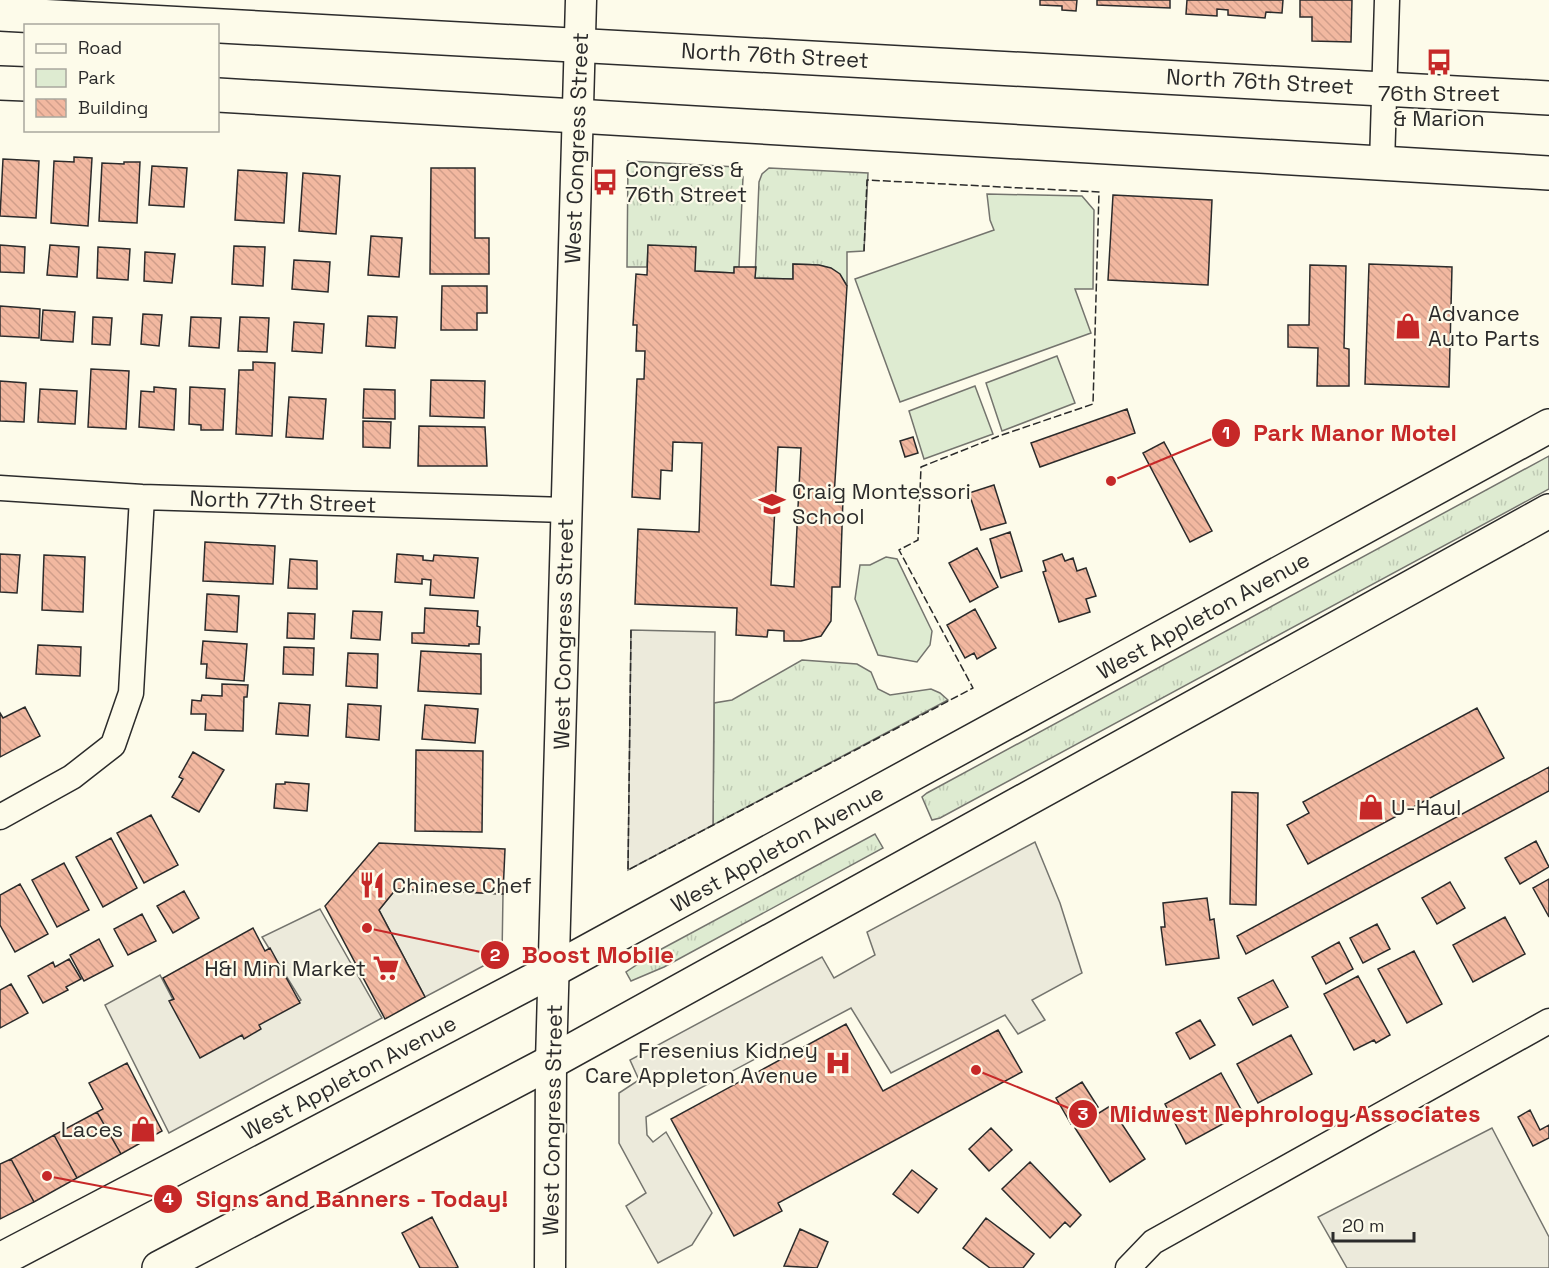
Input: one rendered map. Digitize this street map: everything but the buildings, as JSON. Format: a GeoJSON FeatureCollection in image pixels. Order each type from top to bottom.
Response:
{"type":"FeatureCollection","features":[{"type":"Feature","properties":{"kind":"main road","name":"North 76th Street"},"geometry":{"type":"LineString","coordinates":[[0,14],[193,24]]}},
{"type":"Feature","properties":{"kind":"main road","name":"North 76th Street"},"geometry":{"type":"LineString","coordinates":[[219,25],[1549,98]]}},
{"type":"Feature","properties":{"kind":"main road"},"geometry":{"type":"LineString","coordinates":[[0,83],[24,84]]}},
{"type":"Feature","properties":{"kind":"main road"},"geometry":{"type":"LineString","coordinates":[[219,95],[1549,173]]}},
{"type":"Feature","properties":{"kind":"main road","name":"West Appleton Avenue"},"geometry":{"type":"LineString","coordinates":[[0,1260],[555,969],[1549,426]]}},
{"type":"Feature","properties":{"kind":"main road"},"geometry":{"type":"LineString","coordinates":[[159,1268],[551,1062],[1549,511]]}},
{"type":"Feature","properties":{"kind":"street","name":"West Congress Street"},"geometry":{"type":"LineString","coordinates":[[550,1268],[551,1062],[581,0]]}},
{"type":"Feature","properties":{"kind":"street"},"geometry":{"type":"LineString","coordinates":[[1382,164],[1387,0]]}},
{"type":"Feature","properties":{"kind":"street","name":"North 77th Street"},"geometry":{"type":"LineString","coordinates":[[0,488],[142,496],[566,510]]}},
{"type":"Feature","properties":{"kind":"street"},"geometry":{"type":"LineString","coordinates":[[0,817],[72,777],[112,745],[131,693],[142,496]]}},
{"type":"Feature","properties":{"kind":"street"},"geometry":{"type":"LineString","coordinates":[[1128,1268],[1153,1242],[1549,1021]]}},
{"type":"Feature","properties":{"kind":"green space"},"geometry":{"type":"Polygon","coordinates":[[[628,161],[737,167],[743,177],[739,267],[735,267],[734,273],[695,271],[648,246],[647,267],[627,267],[628,161]]]}},
{"type":"Feature","properties":{"kind":"green space"},"geometry":{"type":"Polygon","coordinates":[[[769,168],[868,173],[864,251],[847,252],[847,286],[842,278],[831,269],[817,265],[793,264],[793,279],[755,278],[759,182],[762,174],[769,168]]]}},
{"type":"Feature","properties":{"kind":"green space"},"geometry":{"type":"Polygon","coordinates":[[[987,194],[1082,196],[1094,210],[1093,289],[1075,289],[1091,333],[900,402],[855,279],[994,230],[990,220],[987,194]]]}},
{"type":"Feature","properties":{"kind":"green space"},"geometry":{"type":"Polygon","coordinates":[[[1057,356],[1075,403],[1002,431],[986,383],[1057,356]]]}},
{"type":"Feature","properties":{"kind":"green space"},"geometry":{"type":"Polygon","coordinates":[[[975,386],[993,434],[924,459],[909,411],[975,386]]]}},
{"type":"Feature","properties":{"kind":"green space"},"geometry":{"type":"Polygon","coordinates":[[[1549,456],[1549,489],[940,818],[932,820],[922,797],[927,793],[1549,456]]]}},
{"type":"Feature","properties":{"kind":"green space"},"geometry":{"type":"Polygon","coordinates":[[[886,557],[897,559],[932,631],[930,645],[917,662],[878,655],[855,599],[860,565],[870,565],[886,557]]]}},
{"type":"Feature","properties":{"kind":"green space"},"geometry":{"type":"Polygon","coordinates":[[[802,660],[857,664],[871,672],[878,689],[890,695],[931,689],[948,700],[713,825],[714,703],[732,700],[802,660]]]}},
{"type":"Feature","properties":{"kind":"green space"},"geometry":{"type":"Polygon","coordinates":[[[875,834],[883,848],[664,967],[631,981],[626,972],[656,952],[875,834]]]}},
{"type":"Feature","properties":{"kind":"shaded area"},"geometry":{"type":"Polygon","coordinates":[[[631,630],[715,632],[713,825],[628,870],[631,630]]]}},
{"type":"Feature","properties":{"kind":"shaded area"},"geometry":{"type":"Polygon","coordinates":[[[1035,842],[1060,903],[1082,973],[1032,1000],[1045,1020],[1018,1034],[1005,1015],[891,1073],[851,1008],[646,1117],[647,1135],[653,1142],[666,1132],[712,1213],[692,1245],[658,1263],[626,1206],[646,1193],[619,1143],[619,1093],[639,1080],[630,1060],[822,957],[834,978],[875,955],[867,932],[1035,842]]]}},
{"type":"Feature","properties":{"kind":"shaded area"},"geometry":{"type":"Polygon","coordinates":[[[396,889],[503,894],[502,956],[425,997],[379,910],[396,889]]]}},
{"type":"Feature","properties":{"kind":"shaded area"},"geometry":{"type":"Polygon","coordinates":[[[320,909],[382,1018],[169,1133],[105,1005],[160,975],[201,1053],[301,1000],[262,937],[320,909]]]}},
{"type":"Feature","properties":{"kind":"shaded area"},"geometry":{"type":"Polygon","coordinates":[[[1492,1128],[1549,1237],[1549,1268],[1347,1268],[1318,1217],[1492,1128]]]}},
{"type":"Feature","properties":{"kind":"fence"},"geometry":{"type":"LineString","coordinates":[[631,630],[628,870],[973,688],[899,550],[918,540],[921,467],[999,436],[1093,404],[1099,192],[867,180],[864,251]]}},
{"type":"Feature","properties":{"kind":"place","name":"76th Street & Marion"},"geometry":{"type":"Point","coordinates":[1439,62]}},
{"type":"Feature","properties":{"kind":"place","name":"Congress & 76th Street"},"geometry":{"type":"Point","coordinates":[605,182]}},
{"type":"Feature","properties":{"kind":"place","name":"Advance Auto Parts"},"geometry":{"type":"Point","coordinates":[1408,326]}},
{"type":"Feature","properties":{"kind":"place","name":"Park Manor Motel"},"geometry":{"type":"Point","coordinates":[1111,481]}},
{"type":"Feature","properties":{"kind":"place","name":"Craig Montessori School"},"geometry":{"type":"Point","coordinates":[772,504]}},
{"type":"Feature","properties":{"kind":"place","name":"U-Haul"},"geometry":{"type":"Point","coordinates":[1371,807]}},
{"type":"Feature","properties":{"kind":"place","name":"Chinese Chef"},"geometry":{"type":"Point","coordinates":[372,885]}},
{"type":"Feature","properties":{"kind":"place","name":"Boost Mobile"},"geometry":{"type":"Point","coordinates":[367,928]}},
{"type":"Feature","properties":{"kind":"place","name":"H&I Mini Market"},"geometry":{"type":"Point","coordinates":[386,968]}},
{"type":"Feature","properties":{"kind":"place","name":"Fresenius Kidney Care Appleton Avenue"},"geometry":{"type":"Point","coordinates":[838,1063]}},
{"type":"Feature","properties":{"kind":"place","name":"Midwest Nephrology Associates"},"geometry":{"type":"Point","coordinates":[976,1070]}},
{"type":"Feature","properties":{"kind":"place","name":"Laces"},"geometry":{"type":"Point","coordinates":[143,1129]}},
{"type":"Feature","properties":{"kind":"place","name":"Signs and Banners - Today!"},"geometry":{"type":"Point","coordinates":[47,1176]}}]}
